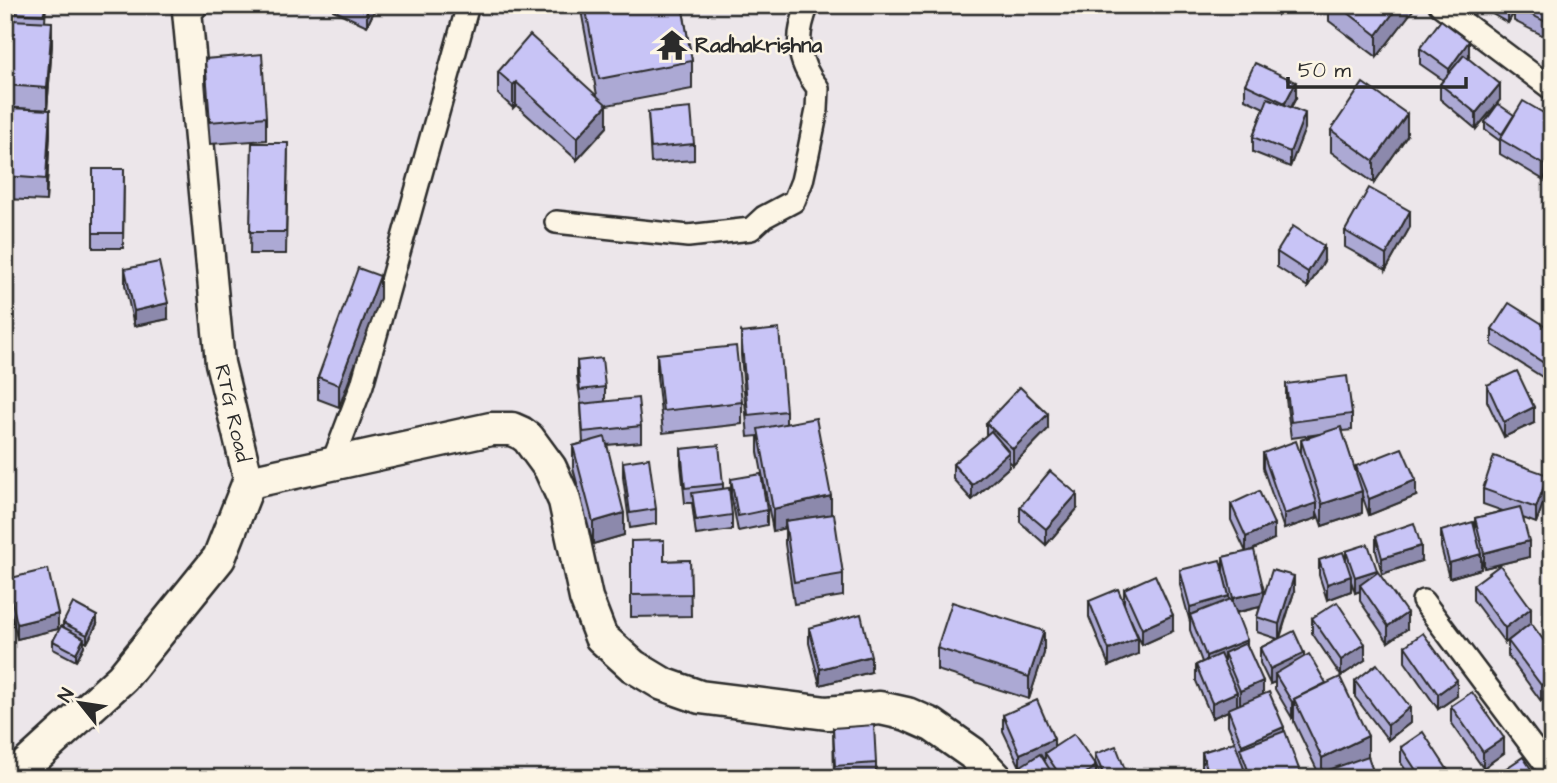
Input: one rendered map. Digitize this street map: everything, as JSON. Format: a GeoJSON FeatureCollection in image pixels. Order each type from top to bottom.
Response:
{"type":"FeatureCollection","features":[{"type":"Feature","properties":{"kind":"main road","name":"RTG Road"},"geometry":{"type":"LineString","coordinates":[[12,778],[122,678],[219,558],[249,482],[220,363],[189,7]]}},
{"type":"Feature","properties":{"kind":"main road"},"geometry":{"type":"LineString","coordinates":[[249,482],[491,429],[512,429],[528,438],[550,468],[565,501],[586,598],[601,637],[633,666],[663,684],[700,697],[827,713],[880,708],[907,714],[932,724],[972,753],[996,778]]}},
{"type":"Feature","properties":{"kind":"street"},"geometry":{"type":"LineString","coordinates":[[332,464],[362,386],[468,5]]}},
{"type":"Feature","properties":{"kind":"street"},"geometry":{"type":"LineString","coordinates":[[556,222],[688,236],[751,229],[764,217],[794,201],[802,181],[817,110],[818,88],[807,74],[798,46],[802,19],[808,5]]}},
{"type":"Feature","properties":{"kind":"street"},"geometry":{"type":"LineString","coordinates":[[1440,5],[1552,89]]}},
{"type":"Feature","properties":{"kind":"street"},"geometry":{"type":"LineString","coordinates":[[1423,601],[1552,774]]}},
{"type":"Feature","properties":{"kind":"building"},"geometry":{"type":"Polygon","coordinates":[[[13,5],[45,5],[44,15],[12,13],[13,5]]]}},
{"type":"Feature","properties":{"kind":"building"},"geometry":{"type":"Polygon","coordinates":[[[355,5],[370,5],[367,11],[355,5]]]}},
{"type":"Feature","properties":{"kind":"building"},"geometry":{"type":"Polygon","coordinates":[[[585,5],[682,5],[692,61],[599,79],[585,5]]]}},
{"type":"Feature","properties":{"kind":"building"},"geometry":{"type":"Polygon","coordinates":[[[1338,5],[1399,5],[1377,35],[1338,5]]]}},
{"type":"Feature","properties":{"kind":"building"},"geometry":{"type":"Polygon","coordinates":[[[1552,5],[1552,25],[1514,6],[1552,5]]]}},
{"type":"Feature","properties":{"kind":"building"},"geometry":{"type":"Polygon","coordinates":[[[10,20],[52,22],[47,88],[5,85],[10,20]]]}},
{"type":"Feature","properties":{"kind":"building"},"geometry":{"type":"Polygon","coordinates":[[[1441,20],[1469,41],[1449,69],[1420,48],[1441,20]]]}},
{"type":"Feature","properties":{"kind":"building"},"geometry":{"type":"Polygon","coordinates":[[[530,35],[607,105],[577,138],[516,82],[513,85],[498,72],[530,35]]]}},
{"type":"Feature","properties":{"kind":"building"},"geometry":{"type":"Polygon","coordinates":[[[262,54],[266,117],[210,122],[205,59],[262,54]]]}},
{"type":"Feature","properties":{"kind":"building"},"geometry":{"type":"Polygon","coordinates":[[[1464,55],[1500,84],[1476,113],[1440,84],[1464,55]]]}},
{"type":"Feature","properties":{"kind":"building"},"geometry":{"type":"Polygon","coordinates":[[[1255,63],[1296,82],[1285,103],[1245,84],[1255,63]]]}},
{"type":"Feature","properties":{"kind":"building"},"geometry":{"type":"Polygon","coordinates":[[[1363,83],[1407,114],[1374,161],[1331,130],[1363,83]]]}},
{"type":"Feature","properties":{"kind":"building"},"geometry":{"type":"Polygon","coordinates":[[[1268,98],[1305,113],[1290,152],[1253,137],[1268,98]]]}},
{"type":"Feature","properties":{"kind":"building"},"geometry":{"type":"Polygon","coordinates":[[[1523,101],[1552,118],[1552,152],[1544,165],[1500,139],[1523,101]]]}},
{"type":"Feature","properties":{"kind":"building"},"geometry":{"type":"Polygon","coordinates":[[[1498,104],[1514,115],[1502,134],[1485,122],[1498,104]]]}},
{"type":"Feature","properties":{"kind":"building"},"geometry":{"type":"Polygon","coordinates":[[[7,108],[50,110],[46,179],[5,176],[7,108]]]}},
{"type":"Feature","properties":{"kind":"building"},"geometry":{"type":"Polygon","coordinates":[[[691,108],[694,144],[651,148],[648,112],[691,108]]]}},
{"type":"Feature","properties":{"kind":"building"},"geometry":{"type":"Polygon","coordinates":[[[252,143],[288,143],[286,232],[250,232],[252,143]]]}},
{"type":"Feature","properties":{"kind":"building"},"geometry":{"type":"Polygon","coordinates":[[[93,169],[124,169],[123,233],[93,233],[93,169]]]}},
{"type":"Feature","properties":{"kind":"building"},"geometry":{"type":"Polygon","coordinates":[[[1369,188],[1410,211],[1386,255],[1345,231],[1369,188]]]}},
{"type":"Feature","properties":{"kind":"building"},"geometry":{"type":"Polygon","coordinates":[[[1293,226],[1324,246],[1308,272],[1277,252],[1293,226]]]}},
{"type":"Feature","properties":{"kind":"building"},"geometry":{"type":"Polygon","coordinates":[[[159,262],[168,303],[134,311],[125,269],[159,262]]]}},
{"type":"Feature","properties":{"kind":"building"},"geometry":{"type":"Polygon","coordinates":[[[358,268],[380,276],[339,385],[318,377],[358,268]]]}},
{"type":"Feature","properties":{"kind":"building"},"geometry":{"type":"Polygon","coordinates":[[[1509,303],[1552,330],[1552,357],[1547,365],[1492,329],[1509,303]]]}},
{"type":"Feature","properties":{"kind":"building"},"geometry":{"type":"Polygon","coordinates":[[[779,329],[786,411],[748,415],[741,333],[779,329]]]}},
{"type":"Feature","properties":{"kind":"building"},"geometry":{"type":"Polygon","coordinates":[[[736,346],[742,402],[663,411],[657,354],[736,346]]]}},
{"type":"Feature","properties":{"kind":"building"},"geometry":{"type":"Polygon","coordinates":[[[602,358],[605,387],[580,390],[577,361],[602,358]]]}},
{"type":"Feature","properties":{"kind":"building"},"geometry":{"type":"Polygon","coordinates":[[[1517,371],[1534,407],[1504,422],[1487,385],[1517,371]]]}},
{"type":"Feature","properties":{"kind":"building"},"geometry":{"type":"Polygon","coordinates":[[[1347,376],[1352,414],[1291,422],[1286,384],[1347,376]]]}},
{"type":"Feature","properties":{"kind":"building"},"geometry":{"type":"Polygon","coordinates":[[[1020,387],[1048,414],[1013,449],[986,423],[1020,387]]]}},
{"type":"Feature","properties":{"kind":"building"},"geometry":{"type":"Polygon","coordinates":[[[638,398],[641,426],[583,432],[581,404],[638,398]]]}},
{"type":"Feature","properties":{"kind":"building"},"geometry":{"type":"Polygon","coordinates":[[[816,418],[831,496],[773,509],[758,429],[816,418]]]}},
{"type":"Feature","properties":{"kind":"building"},"geometry":{"type":"Polygon","coordinates":[[[1341,427],[1362,491],[1322,504],[1301,440],[1341,427]]]}},
{"type":"Feature","properties":{"kind":"building"},"geometry":{"type":"Polygon","coordinates":[[[991,431],[1009,452],[972,485],[953,464],[991,431]]]}},
{"type":"Feature","properties":{"kind":"building"},"geometry":{"type":"Polygon","coordinates":[[[605,437],[624,513],[593,522],[573,446],[605,437]]]}},
{"type":"Feature","properties":{"kind":"building"},"geometry":{"type":"Polygon","coordinates":[[[1296,441],[1317,503],[1284,514],[1263,453],[1296,441]]]}},
{"type":"Feature","properties":{"kind":"building"},"geometry":{"type":"Polygon","coordinates":[[[719,445],[723,484],[685,488],[681,449],[719,445]]]}},
{"type":"Feature","properties":{"kind":"building"},"geometry":{"type":"Polygon","coordinates":[[[1402,448],[1416,480],[1369,499],[1356,466],[1402,448]]]}},
{"type":"Feature","properties":{"kind":"building"},"geometry":{"type":"Polygon","coordinates":[[[1494,456],[1548,475],[1536,508],[1483,489],[1494,456]]]}},
{"type":"Feature","properties":{"kind":"building"},"geometry":{"type":"Polygon","coordinates":[[[649,458],[656,509],[630,513],[623,462],[649,458]]]}},
{"type":"Feature","properties":{"kind":"building"},"geometry":{"type":"Polygon","coordinates":[[[1050,471],[1077,494],[1046,529],[1020,507],[1050,471]]]}},
{"type":"Feature","properties":{"kind":"building"},"geometry":{"type":"Polygon","coordinates":[[[761,474],[767,510],[738,516],[731,479],[761,474]]]}},
{"type":"Feature","properties":{"kind":"building"},"geometry":{"type":"Polygon","coordinates":[[[729,488],[732,515],[696,520],[692,493],[729,488]]]}},
{"type":"Feature","properties":{"kind":"building"},"geometry":{"type":"Polygon","coordinates":[[[1259,491],[1274,524],[1246,537],[1231,504],[1259,491]]]}},
{"type":"Feature","properties":{"kind":"building"},"geometry":{"type":"Polygon","coordinates":[[[1520,507],[1529,541],[1484,553],[1475,518],[1520,507]]]}},
{"type":"Feature","properties":{"kind":"building"},"geometry":{"type":"Polygon","coordinates":[[[834,514],[843,574],[794,582],[785,521],[834,514]]]}},
{"type":"Feature","properties":{"kind":"building"},"geometry":{"type":"Polygon","coordinates":[[[1473,522],[1481,554],[1449,563],[1441,531],[1473,522]]]}},
{"type":"Feature","properties":{"kind":"building"},"geometry":{"type":"Polygon","coordinates":[[[1414,523],[1421,546],[1382,558],[1376,536],[1414,523]]]}},
{"type":"Feature","properties":{"kind":"building"},"geometry":{"type":"Polygon","coordinates":[[[664,540],[664,561],[690,560],[691,594],[631,595],[631,541],[664,540]]]}},
{"type":"Feature","properties":{"kind":"building"},"geometry":{"type":"Polygon","coordinates":[[[1368,544],[1377,570],[1355,577],[1346,551],[1368,544]]]}},
{"type":"Feature","properties":{"kind":"building"},"geometry":{"type":"Polygon","coordinates":[[[1254,550],[1264,591],[1233,598],[1223,557],[1254,550]]]}},
{"type":"Feature","properties":{"kind":"building"},"geometry":{"type":"Polygon","coordinates":[[[1343,552],[1351,576],[1327,584],[1319,560],[1343,552]]]}},
{"type":"Feature","properties":{"kind":"building"},"geometry":{"type":"Polygon","coordinates":[[[1220,560],[1229,596],[1190,607],[1180,570],[1220,560]]]}},
{"type":"Feature","properties":{"kind":"building"},"geometry":{"type":"Polygon","coordinates":[[[1500,565],[1531,608],[1505,628],[1473,585],[1500,565]]]}},
{"type":"Feature","properties":{"kind":"building"},"geometry":{"type":"Polygon","coordinates":[[[48,569],[58,614],[17,624],[7,579],[48,569]]]}},
{"type":"Feature","properties":{"kind":"building"},"geometry":{"type":"Polygon","coordinates":[[[1272,570],[1294,576],[1279,624],[1257,617],[1272,570]]]}},
{"type":"Feature","properties":{"kind":"building"},"geometry":{"type":"Polygon","coordinates":[[[1378,572],[1407,613],[1388,626],[1360,585],[1378,572]]]}},
{"type":"Feature","properties":{"kind":"building"},"geometry":{"type":"Polygon","coordinates":[[[1155,575],[1173,615],[1142,629],[1124,589],[1155,575]]]}},
{"type":"Feature","properties":{"kind":"building"},"geometry":{"type":"Polygon","coordinates":[[[1118,589],[1138,638],[1109,650],[1089,601],[1118,589]]]}},
{"type":"Feature","properties":{"kind":"building"},"geometry":{"type":"Polygon","coordinates":[[[1231,599],[1247,640],[1206,656],[1190,615],[1231,599]]]}},
{"type":"Feature","properties":{"kind":"building"},"geometry":{"type":"Polygon","coordinates":[[[952,602],[1044,631],[1029,677],[937,648],[952,602]]]}},
{"type":"Feature","properties":{"kind":"building"},"geometry":{"type":"Polygon","coordinates":[[[1337,602],[1365,644],[1341,660],[1312,618],[1337,602]]]}},
{"type":"Feature","properties":{"kind":"building"},"geometry":{"type":"Polygon","coordinates":[[[73,603],[97,616],[87,635],[63,623],[73,603]]]}},
{"type":"Feature","properties":{"kind":"building"},"geometry":{"type":"Polygon","coordinates":[[[861,614],[871,656],[820,669],[809,628],[861,614]]]}},
{"type":"Feature","properties":{"kind":"building"},"geometry":{"type":"Polygon","coordinates":[[[1531,623],[1552,652],[1552,677],[1541,685],[1508,641],[1531,623]]]}},
{"type":"Feature","properties":{"kind":"building"},"geometry":{"type":"Polygon","coordinates":[[[61,626],[84,638],[76,653],[53,641],[61,626]]]}},
{"type":"Feature","properties":{"kind":"building"},"geometry":{"type":"Polygon","coordinates":[[[1294,631],[1304,653],[1270,669],[1260,648],[1294,631]]]}},
{"type":"Feature","properties":{"kind":"building"},"geometry":{"type":"Polygon","coordinates":[[[1423,633],[1457,680],[1438,694],[1405,646],[1423,633]]]}},
{"type":"Feature","properties":{"kind":"building"},"geometry":{"type":"Polygon","coordinates":[[[1246,643],[1263,681],[1240,691],[1224,653],[1246,643]]]}},
{"type":"Feature","properties":{"kind":"building"},"geometry":{"type":"Polygon","coordinates":[[[1220,654],[1237,692],[1212,703],[1196,665],[1220,654]]]}},
{"type":"Feature","properties":{"kind":"building"},"geometry":{"type":"Polygon","coordinates":[[[1309,654],[1326,683],[1292,702],[1275,674],[1309,654]]]}},
{"type":"Feature","properties":{"kind":"building"},"geometry":{"type":"Polygon","coordinates":[[[1377,664],[1410,707],[1388,725],[1355,681],[1377,664]]]}},
{"type":"Feature","properties":{"kind":"building"},"geometry":{"type":"Polygon","coordinates":[[[1340,677],[1368,736],[1322,758],[1294,699],[1340,677]]]}},
{"type":"Feature","properties":{"kind":"building"},"geometry":{"type":"Polygon","coordinates":[[[1269,692],[1284,727],[1242,745],[1228,709],[1269,692]]]}},
{"type":"Feature","properties":{"kind":"building"},"geometry":{"type":"Polygon","coordinates":[[[1472,692],[1504,738],[1483,752],[1451,706],[1472,692]]]}},
{"type":"Feature","properties":{"kind":"building"},"geometry":{"type":"Polygon","coordinates":[[[1037,700],[1054,739],[1020,754],[1003,715],[1037,700]]]}},
{"type":"Feature","properties":{"kind":"building"},"geometry":{"type":"Polygon","coordinates":[[[874,725],[876,763],[835,766],[833,728],[874,725]]]}},
{"type":"Feature","properties":{"kind":"building"},"geometry":{"type":"Polygon","coordinates":[[[1285,731],[1300,772],[1286,778],[1251,778],[1240,748],[1285,731]]]}},
{"type":"Feature","properties":{"kind":"building"},"geometry":{"type":"Polygon","coordinates":[[[1423,732],[1453,778],[1421,778],[1401,747],[1423,732]]]}},
{"type":"Feature","properties":{"kind":"building"},"geometry":{"type":"Polygon","coordinates":[[[1074,734],[1096,766],[1079,778],[1062,778],[1045,753],[1074,734]]]}},
{"type":"Feature","properties":{"kind":"building"},"geometry":{"type":"Polygon","coordinates":[[[1235,742],[1247,778],[1210,778],[1202,752],[1235,742]]]}},
{"type":"Feature","properties":{"kind":"building"},"geometry":{"type":"Polygon","coordinates":[[[1116,746],[1126,772],[1116,776],[1114,771],[1104,776],[1095,754],[1116,746]]]}},
{"type":"Feature","properties":{"kind":"building"},"geometry":{"type":"Polygon","coordinates":[[[1040,754],[1055,778],[1028,778],[1021,766],[1040,754]]]}},
{"type":"Feature","properties":{"kind":"building"},"geometry":{"type":"Polygon","coordinates":[[[1368,756],[1375,778],[1319,778],[1317,774],[1368,756]]]}},
{"type":"Feature","properties":{"kind":"building"},"geometry":{"type":"Polygon","coordinates":[[[1523,757],[1537,778],[1507,778],[1502,771],[1523,757]]]}},
{"type":"Feature","properties":{"kind":"building"},"geometry":{"type":"Polygon","coordinates":[[[1114,771],[1118,778],[1101,778],[1114,771]]]}},
{"type":"Feature","properties":{"kind":"place","name":"Radhakrishna"},"geometry":{"type":"Point","coordinates":[672,45]}}]}
